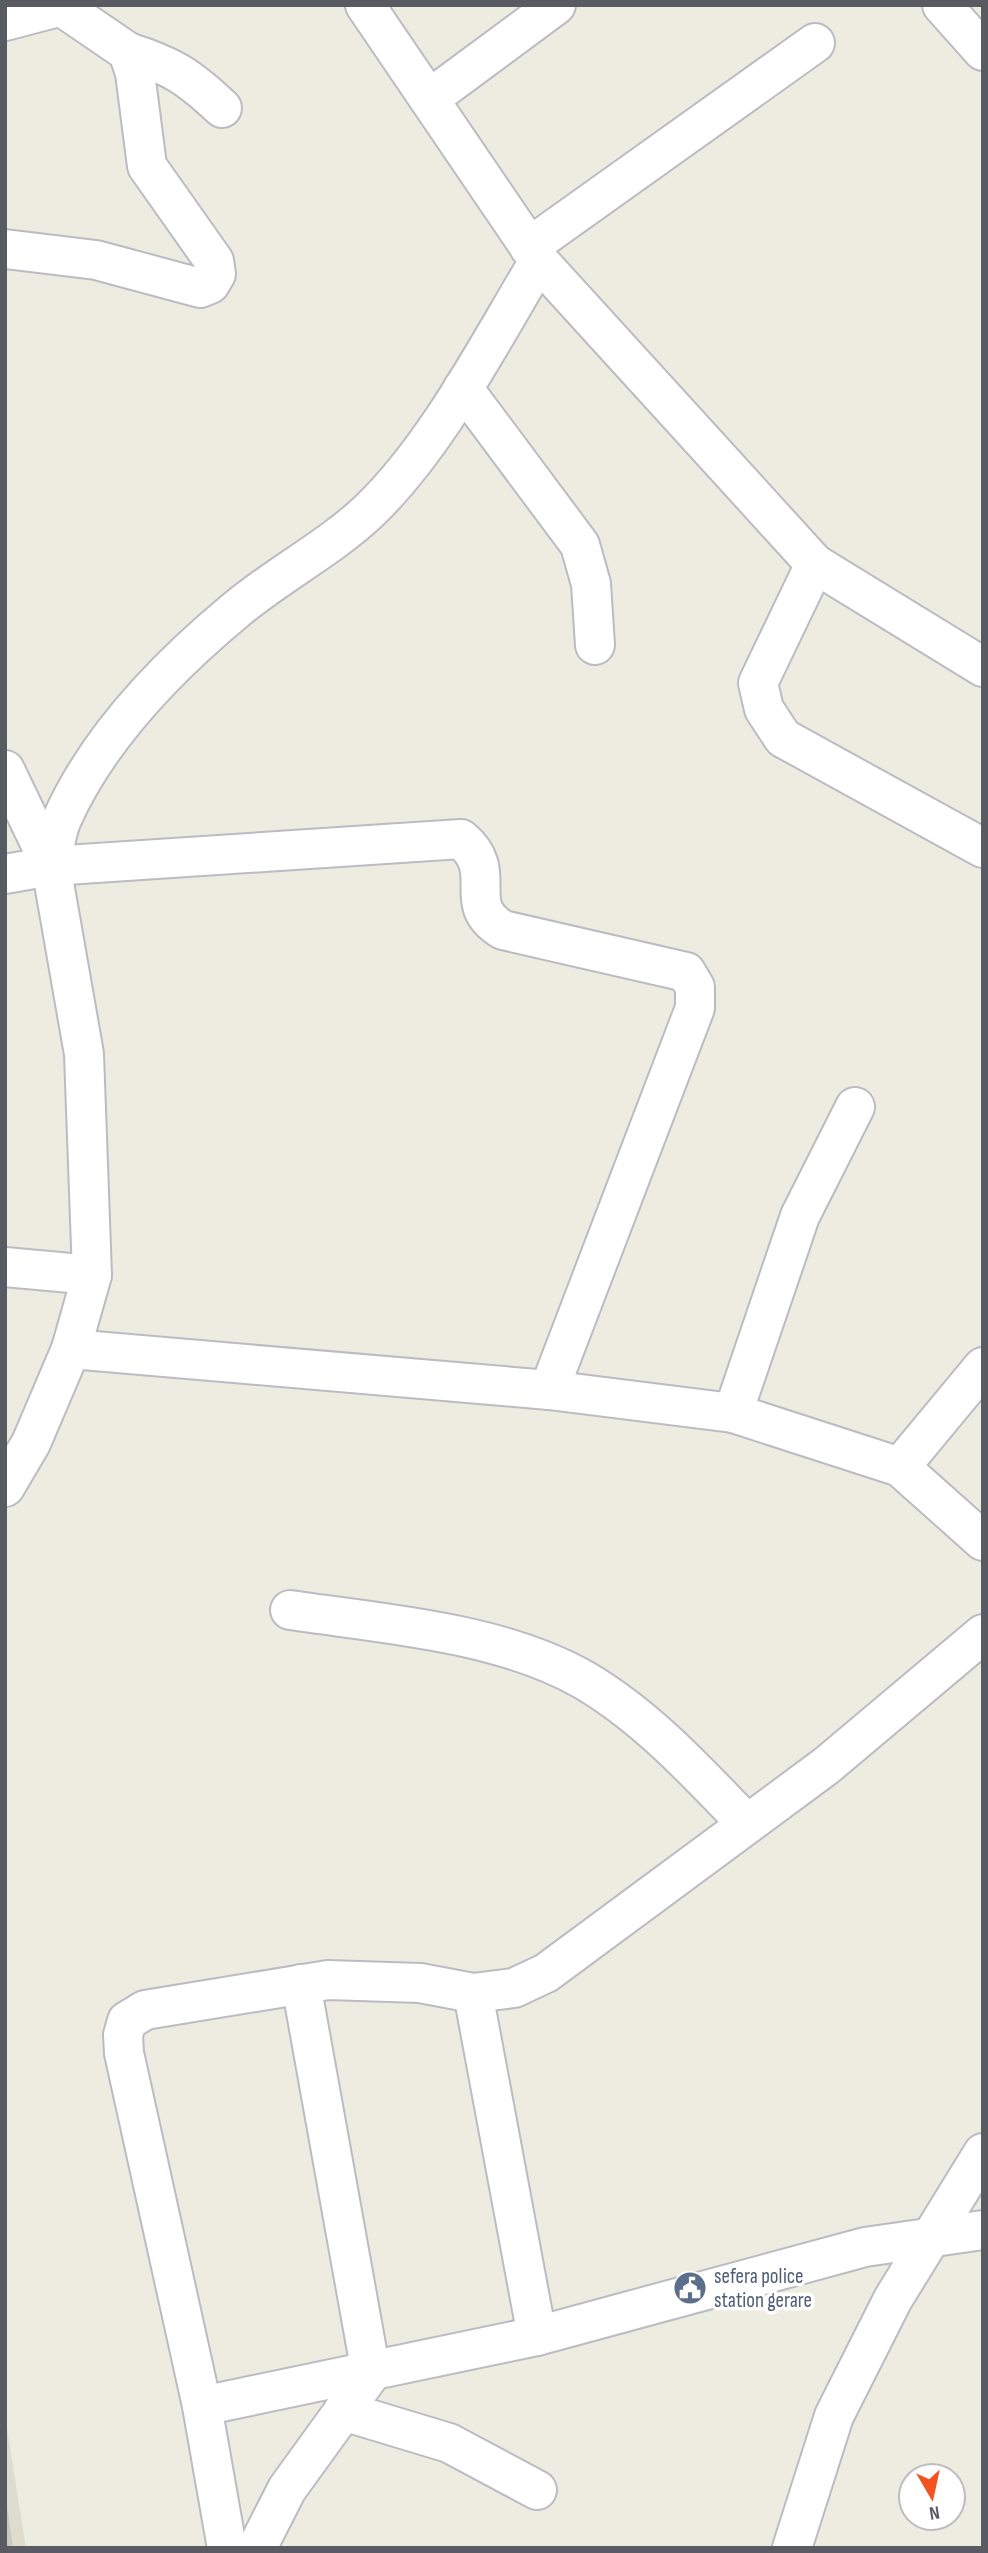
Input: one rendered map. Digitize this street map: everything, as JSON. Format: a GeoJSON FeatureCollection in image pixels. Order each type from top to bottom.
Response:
{"type":"FeatureCollection","features":[{"type":"Feature","properties":{"kind":"street"},"geometry":{"type":"LineString","coordinates":[[365,5],[534,254],[815,564],[983,667]]}},
{"type":"Feature","properties":{"kind":"street"},"geometry":{"type":"LineString","coordinates":[[429,99],[556,5]]}},
{"type":"Feature","properties":{"kind":"street"},"geometry":{"type":"LineString","coordinates":[[5,21],[64,6],[128,52],[168,65],[195,82],[222,108]]}},
{"type":"Feature","properties":{"kind":"street"},"geometry":{"type":"LineString","coordinates":[[959,9],[983,51]]}},
{"type":"Feature","properties":{"kind":"street"},"geometry":{"type":"LineString","coordinates":[[51,866],[61,821],[102,749],[154,686],[237,609],[369,511],[416,455],[463,388],[534,254],[815,43]]}},
{"type":"Feature","properties":{"kind":"street"},"geometry":{"type":"LineString","coordinates":[[5,249],[96,260],[200,288],[210,284],[216,274],[214,261],[147,166],[135,73],[128,52]]}},
{"type":"Feature","properties":{"kind":"street"},"geometry":{"type":"LineString","coordinates":[[463,388],[580,545],[591,584],[595,645]]}},
{"type":"Feature","properties":{"kind":"street"},"geometry":{"type":"LineString","coordinates":[[815,564],[758,683],[764,709],[783,738],[983,848]]}},
{"type":"Feature","properties":{"kind":"street"},"geometry":{"type":"LineString","coordinates":[[5,770],[51,866],[84,1054],[92,1275],[71,1349],[31,1443],[5,1487]]}},
{"type":"Feature","properties":{"kind":"street"},"geometry":{"type":"LineString","coordinates":[[5,874],[51,866],[461,839],[476,851],[481,866],[480,903],[490,922],[503,930],[686,972],[695,987],[695,1008],[548,1390]]}},
{"type":"Feature","properties":{"kind":"street"},"geometry":{"type":"LineString","coordinates":[[733,1413],[800,1216],[855,1107]]}},
{"type":"Feature","properties":{"kind":"street"},"geometry":{"type":"LineString","coordinates":[[5,1268],[92,1275]]}},
{"type":"Feature","properties":{"kind":"street"},"geometry":{"type":"LineString","coordinates":[[71,1349],[548,1390],[733,1413],[901,1467],[983,1541]]}},
{"type":"Feature","properties":{"kind":"street"},"geometry":{"type":"LineString","coordinates":[[901,1467],[983,1367]]}},
{"type":"Feature","properties":{"kind":"street"},"geometry":{"type":"LineString","coordinates":[[290,1610],[504,1646],[583,1680],[666,1740],[747,1824]]}},
{"type":"Feature","properties":{"kind":"street"},"geometry":{"type":"LineString","coordinates":[[227,2548],[202,2406],[122,2035],[127,2021],[145,2010],[328,1980],[420,1983],[473,1993],[514,1988],[546,1973],[826,1766],[983,1634]]}},
{"type":"Feature","properties":{"kind":"street"},"geometry":{"type":"LineString","coordinates":[[257,2548],[287,2489],[371,2373],[301,1984]]}},
{"type":"Feature","properties":{"kind":"street"},"geometry":{"type":"LineString","coordinates":[[473,1993],[537,2336]]}},
{"type":"Feature","properties":{"kind":"street"},"geometry":{"type":"LineString","coordinates":[[792,2548],[834,2416],[893,2299],[983,2154]]}},
{"type":"Feature","properties":{"kind":"street"},"geometry":{"type":"LineString","coordinates":[[202,2406],[371,2373],[537,2336],[865,2247],[983,2230]]}},
{"type":"Feature","properties":{"kind":"street"},"geometry":{"type":"LineString","coordinates":[[343,2412],[449,2444],[537,2490]]}},
{"type":"Feature","properties":{"kind":"shaded area"},"geometry":{"type":"Polygon","coordinates":[[[5,2416],[26,2548],[5,2548],[5,2416]]]}},
{"type":"Feature","properties":{"kind":"building"},"geometry":{"type":"Polygon","coordinates":[[[7,2506],[13,2548],[5,2548],[7,2506]]]}},
{"type":"Feature","properties":{"kind":"place","name":"sefera police station gerare"},"geometry":{"type":"Point","coordinates":[690,2288]}}]}
